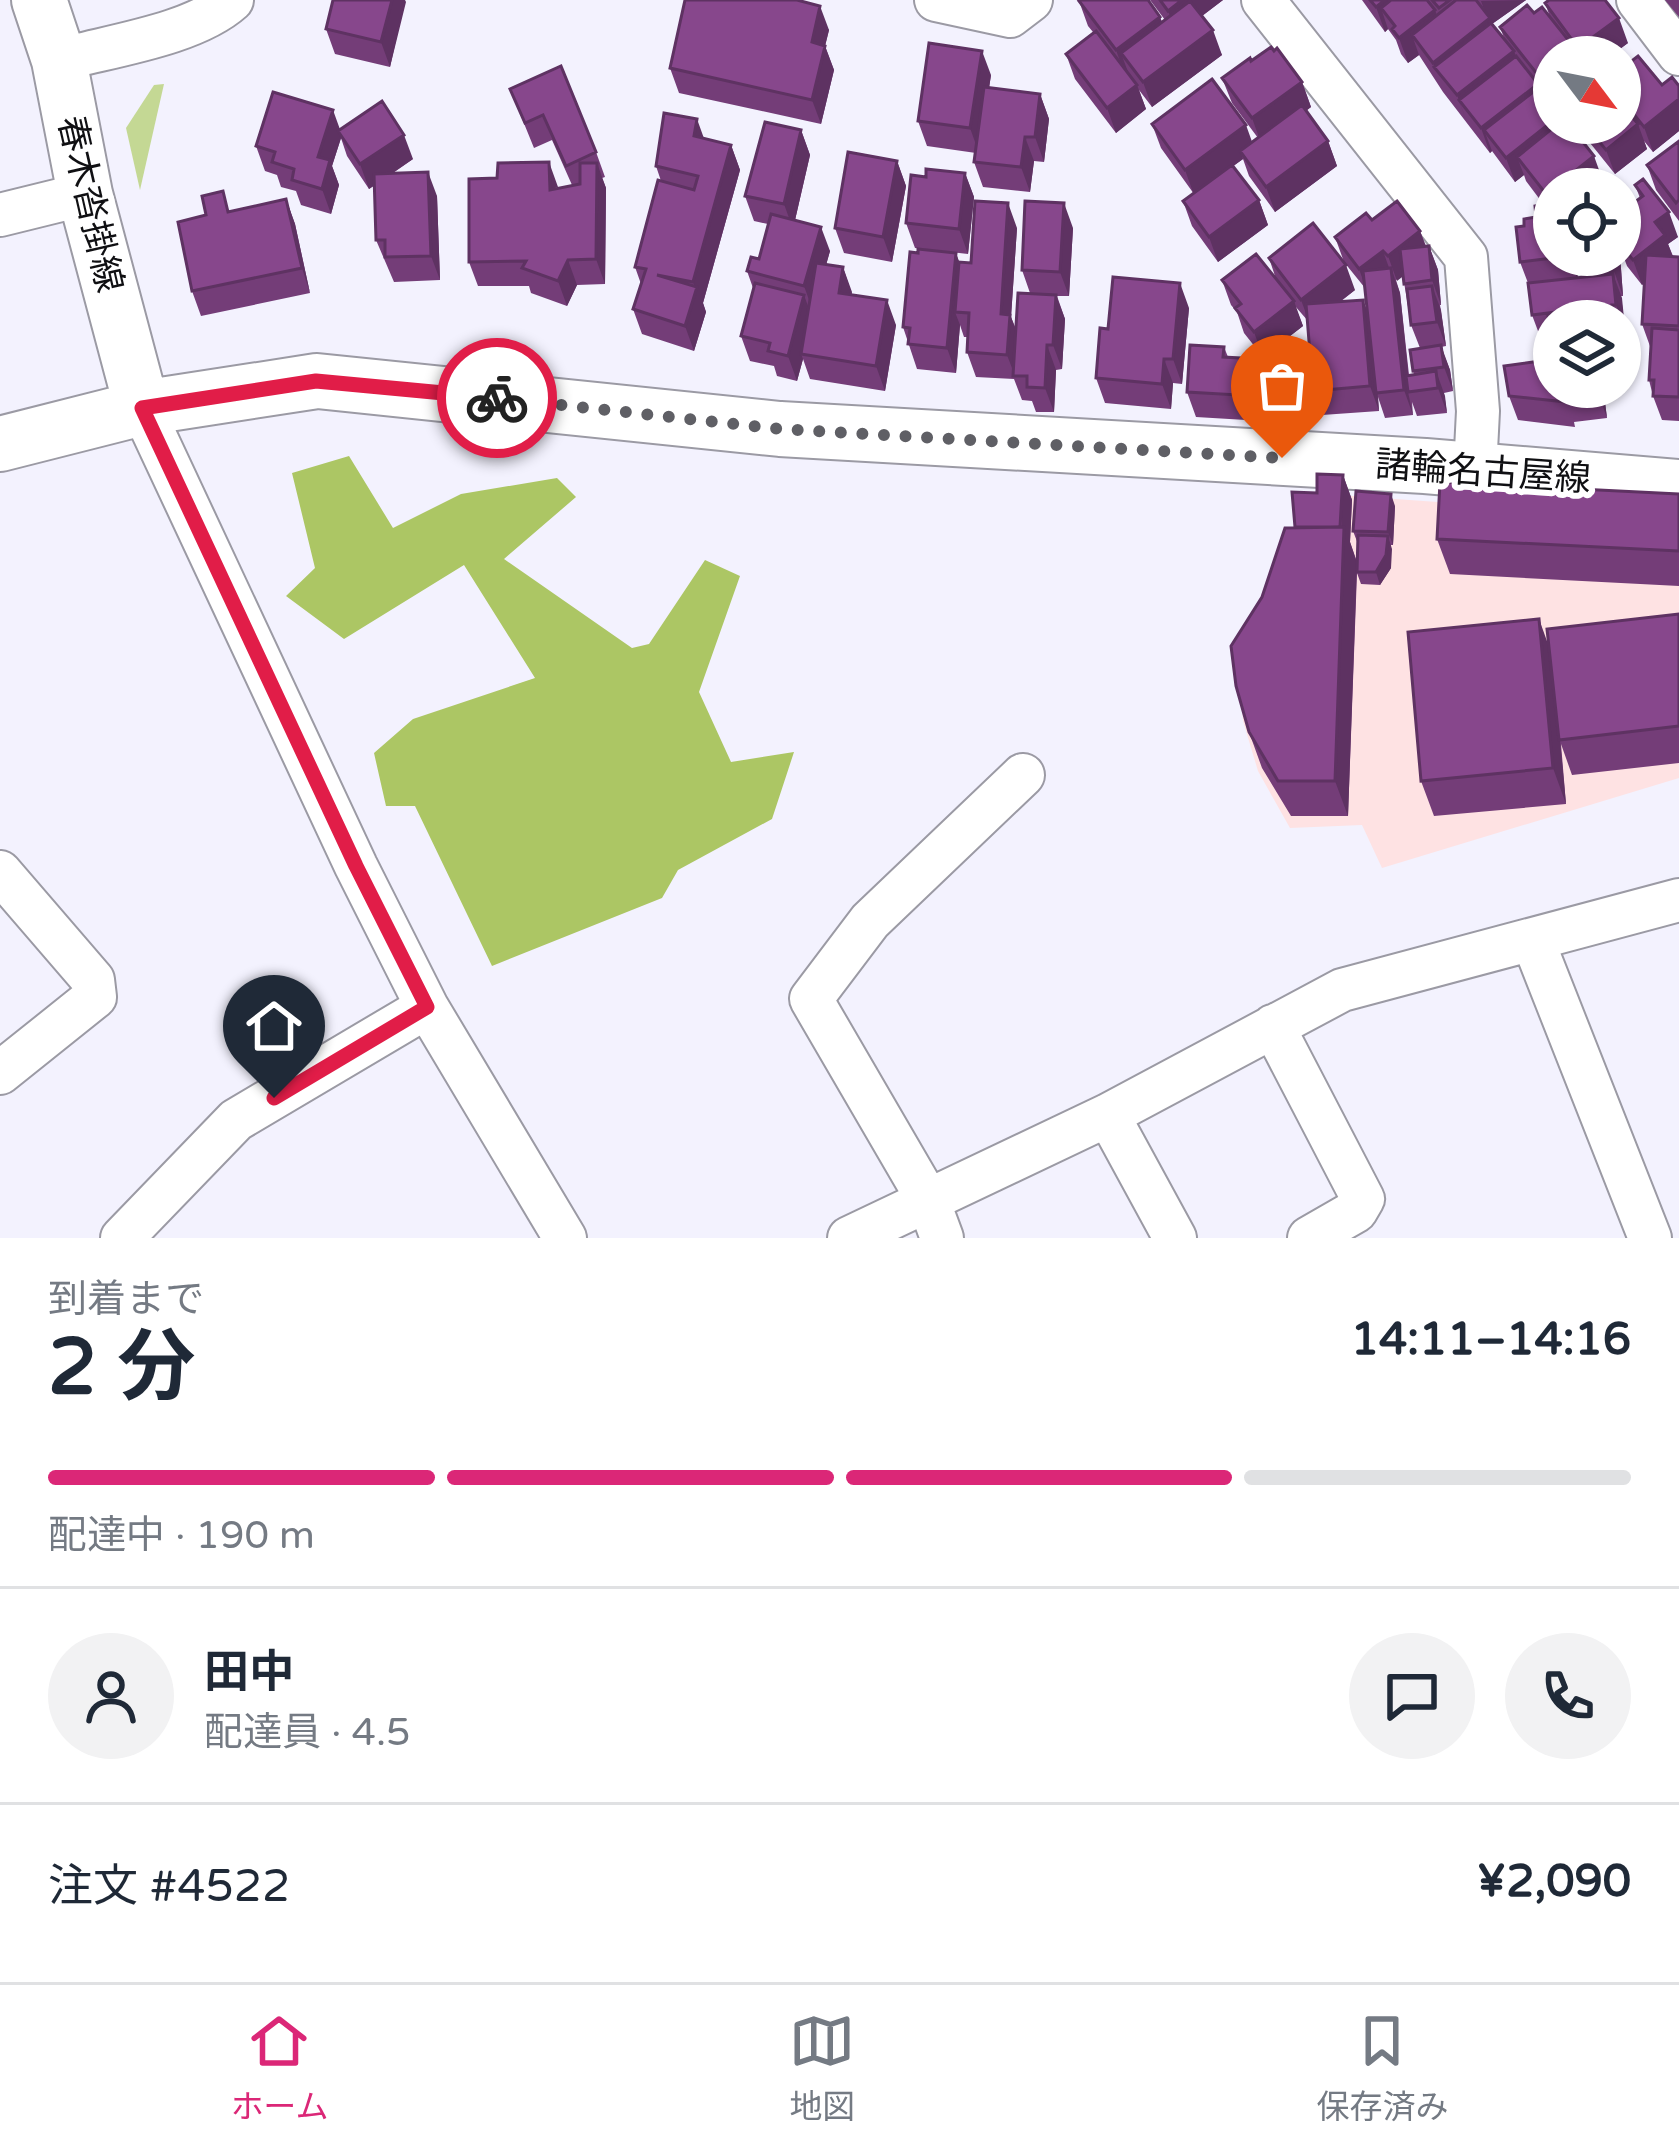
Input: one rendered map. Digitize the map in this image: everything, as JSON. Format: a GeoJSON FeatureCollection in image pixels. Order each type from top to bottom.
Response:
{"type":"FeatureCollection","features":[{"type":"Feature","properties":{"kind":"main road","name":"春木沓掛線"},"geometry":{"type":"LineString","coordinates":[[39,0],[58,60],[85,194],[142,408]]}},
{"type":"Feature","properties":{"kind":"main road","name":"諸輪名古屋線"},"geometry":{"type":"LineString","coordinates":[[0,444],[142,408],[316,381],[799,430],[1475,470],[1679,487]]}},
{"type":"Feature","properties":{"kind":"street"},"geometry":{"type":"LineString","coordinates":[[58,60],[189,25],[232,0]]}},
{"type":"Feature","properties":{"kind":"street"},"geometry":{"type":"LineString","coordinates":[[936,0],[1010,16],[1031,0]]}},
{"type":"Feature","properties":{"kind":"street"},"geometry":{"type":"LineString","coordinates":[[1263,0],[1466,256],[1478,411],[1475,470]]}},
{"type":"Feature","properties":{"kind":"street"},"geometry":{"type":"LineString","coordinates":[[1638,0],[1679,54]]}},
{"type":"Feature","properties":{"kind":"street"},"geometry":{"type":"LineString","coordinates":[[0,215],[85,194]]}},
{"type":"Feature","properties":{"kind":"street"},"geometry":{"type":"LineString","coordinates":[[142,408],[427,1007],[565,1238]]}},
{"type":"Feature","properties":{"kind":"street"},"geometry":{"type":"LineString","coordinates":[[935,1219],[811,999],[870,921],[1023,775]]}},
{"type":"Feature","properties":{"kind":"street"},"geometry":{"type":"LineString","coordinates":[[0,872],[93,980],[95,997],[0,1073]]}},
{"type":"Feature","properties":{"kind":"street"},"geometry":{"type":"LineString","coordinates":[[849,1238],[935,1219],[1108,1115],[1342,990],[1679,900]]}},
{"type":"Feature","properties":{"kind":"street"},"geometry":{"type":"LineString","coordinates":[[1533,940],[1650,1238]]}},
{"type":"Feature","properties":{"kind":"street"},"geometry":{"type":"LineString","coordinates":[[122,1238],[236,1120],[427,1007]]}},
{"type":"Feature","properties":{"kind":"street"},"geometry":{"type":"LineString","coordinates":[[1273,1026],[1363,1199],[1356,1211],[1309,1238]]}},
{"type":"Feature","properties":{"kind":"street"},"geometry":{"type":"LineString","coordinates":[[1108,1115],[1175,1238]]}},
{"type":"Feature","properties":{"kind":"shaded area"},"geometry":{"type":"Polygon","coordinates":[[[1296,492],[1679,519],[1679,778],[1382,868],[1362,825],[1290,828],[1258,771],[1243,721],[1240,681],[1294,558],[1296,492]]]}},
{"type":"Feature","properties":{"kind":"green space"},"geometry":{"type":"Polygon","coordinates":[[[164,84],[140,190],[126,128],[154,85],[164,84]]]}},
{"type":"Feature","properties":{"kind":"green space"},"geometry":{"type":"Polygon","coordinates":[[[349,456],[393,528],[461,494],[557,478],[576,497],[504,559],[632,648],[649,644],[705,560],[740,576],[699,692],[731,762],[794,752],[772,819],[678,870],[662,898],[492,966],[415,806],[386,806],[374,753],[413,719],[535,678],[464,565],[344,639],[286,596],[315,568],[292,473],[349,456]]]}},
{"type":"Feature","properties":{"kind":"building"},"geometry":{"type":"Polygon","coordinates":[[[333,0],[392,0],[381,42],[326,29],[333,0]]]}},
{"type":"Feature","properties":{"kind":"building"},"geometry":{"type":"Polygon","coordinates":[[[685,0],[797,0],[820,6],[812,42],[825,46],[812,100],[670,68],[685,0]]]}},
{"type":"Feature","properties":{"kind":"building"},"geometry":{"type":"Polygon","coordinates":[[[1081,0],[1148,0],[1160,17],[1116,50],[1081,0]]]}},
{"type":"Feature","properties":{"kind":"building"},"geometry":{"type":"Polygon","coordinates":[[[1160,0],[1182,0],[1168,11],[1160,0]]]}},
{"type":"Feature","properties":{"kind":"building"},"geometry":{"type":"Polygon","coordinates":[[[1391,0],[1427,0],[1435,10],[1399,38],[1381,8],[1391,0]]]}},
{"type":"Feature","properties":{"kind":"building"},"geometry":{"type":"Polygon","coordinates":[[[1456,0],[1476,0],[1490,18],[1433,63],[1412,35],[1456,0]]]}},
{"type":"Feature","properties":{"kind":"building"},"geometry":{"type":"Polygon","coordinates":[[[1605,0],[1619,18],[1594,36],[1569,36],[1545,3],[1605,0]]]}},
{"type":"Feature","properties":{"kind":"building"},"geometry":{"type":"Polygon","coordinates":[[[1190,1],[1213,30],[1143,82],[1121,53],[1190,1]]]}},
{"type":"Feature","properties":{"kind":"building"},"geometry":{"type":"Polygon","coordinates":[[[1527,5],[1534,13],[1542,7],[1565,36],[1533,36],[1533,69],[1500,27],[1527,5]]]}},
{"type":"Feature","properties":{"kind":"building"},"geometry":{"type":"Polygon","coordinates":[[[1491,23],[1514,51],[1457,95],[1434,67],[1491,23]]]}},
{"type":"Feature","properties":{"kind":"building"},"geometry":{"type":"Polygon","coordinates":[[[1096,31],[1137,85],[1107,108],[1066,54],[1096,31]]]}},
{"type":"Feature","properties":{"kind":"building"},"geometry":{"type":"Polygon","coordinates":[[[929,43],[982,51],[970,128],[918,121],[929,43]]]}},
{"type":"Feature","properties":{"kind":"building"},"geometry":{"type":"Polygon","coordinates":[[[1271,47],[1277,48],[1302,82],[1252,118],[1222,78],[1271,47]]]}},
{"type":"Feature","properties":{"kind":"building"},"geometry":{"type":"Polygon","coordinates":[[[1516,56],[1533,78],[1533,88],[1481,128],[1459,100],[1516,56]]]}},
{"type":"Feature","properties":{"kind":"building"},"geometry":{"type":"Polygon","coordinates":[[[1641,60],[1662,85],[1672,77],[1679,86],[1679,99],[1644,127],[1641,60]]]}},
{"type":"Feature","properties":{"kind":"building"},"geometry":{"type":"Polygon","coordinates":[[[561,66],[596,152],[566,166],[543,115],[525,123],[510,89],[561,66]]]}},
{"type":"Feature","properties":{"kind":"building"},"geometry":{"type":"Polygon","coordinates":[[[1212,79],[1246,125],[1185,170],[1152,124],[1212,79]]]}},
{"type":"Feature","properties":{"kind":"building"},"geometry":{"type":"Polygon","coordinates":[[[984,87],[1040,94],[1035,137],[1025,137],[1021,167],[974,162],[984,87]]]}},
{"type":"Feature","properties":{"kind":"building"},"geometry":{"type":"Polygon","coordinates":[[[273,92],[333,110],[318,157],[330,160],[322,189],[292,180],[294,169],[272,162],[275,152],[256,146],[273,92]]]}},
{"type":"Feature","properties":{"kind":"building"},"geometry":{"type":"Polygon","coordinates":[[[1533,92],[1533,137],[1506,158],[1484,130],[1533,92]]]}},
{"type":"Feature","properties":{"kind":"building"},"geometry":{"type":"Polygon","coordinates":[[[382,101],[404,135],[360,164],[338,131],[382,101]]]}},
{"type":"Feature","properties":{"kind":"building"},"geometry":{"type":"Polygon","coordinates":[[[1302,105],[1328,141],[1266,187],[1240,151],[1302,105]]]}},
{"type":"Feature","properties":{"kind":"building"},"geometry":{"type":"Polygon","coordinates":[[[664,113],[697,119],[694,136],[731,145],[693,282],[657,275],[697,287],[685,326],[633,309],[646,269],[635,267],[658,180],[694,190],[698,176],[656,166],[664,113]]]}},
{"type":"Feature","properties":{"kind":"building"},"geometry":{"type":"Polygon","coordinates":[[[765,122],[801,130],[784,204],[745,196],[765,122]]]}},
{"type":"Feature","properties":{"kind":"building"},"geometry":{"type":"Polygon","coordinates":[[[1679,141],[1679,200],[1676,203],[1647,165],[1679,141]]]}},
{"type":"Feature","properties":{"kind":"building"},"geometry":{"type":"Polygon","coordinates":[[[1533,144],[1585,144],[1594,156],[1579,168],[1533,168],[1533,177],[1517,157],[1533,144]]]}},
{"type":"Feature","properties":{"kind":"building"},"geometry":{"type":"Polygon","coordinates":[[[848,152],[897,161],[883,237],[835,228],[848,152]]]}},
{"type":"Feature","properties":{"kind":"building"},"geometry":{"type":"Polygon","coordinates":[[[549,162],[550,190],[580,184],[580,163],[597,163],[596,259],[568,260],[558,281],[522,268],[526,261],[469,262],[469,179],[497,178],[498,163],[549,162]]]}},
{"type":"Feature","properties":{"kind":"building"},"geometry":{"type":"Polygon","coordinates":[[[1232,165],[1259,200],[1209,237],[1183,201],[1232,165]]]}},
{"type":"Feature","properties":{"kind":"building"},"geometry":{"type":"Polygon","coordinates":[[[926,169],[965,173],[959,229],[906,223],[911,175],[926,177],[926,169]]]}},
{"type":"Feature","properties":{"kind":"building"},"geometry":{"type":"Polygon","coordinates":[[[428,172],[431,256],[385,257],[385,240],[376,240],[374,174],[428,172]]]}},
{"type":"Feature","properties":{"kind":"building"},"geometry":{"type":"Polygon","coordinates":[[[1641,180],[1669,212],[1655,222],[1665,235],[1641,254],[1643,196],[1641,180]]]}},
{"type":"Feature","properties":{"kind":"building"},"geometry":{"type":"Polygon","coordinates":[[[223,191],[228,212],[286,199],[302,268],[192,291],[178,222],[206,215],[202,196],[223,191]]]}},
{"type":"Feature","properties":{"kind":"building"},"geometry":{"type":"Polygon","coordinates":[[[975,201],[1008,203],[1001,314],[1010,315],[1007,355],[967,352],[969,313],[955,312],[959,262],[971,263],[975,201]]]}},
{"type":"Feature","properties":{"kind":"building"},"geometry":{"type":"Polygon","coordinates":[[[1025,201],[1064,203],[1060,272],[1022,270],[1025,201]]]}},
{"type":"Feature","properties":{"kind":"building"},"geometry":{"type":"Polygon","coordinates":[[[1397,201],[1420,231],[1388,256],[1383,251],[1359,269],[1335,237],[1366,213],[1372,220],[1397,201]]]}},
{"type":"Feature","properties":{"kind":"building"},"geometry":{"type":"Polygon","coordinates":[[[771,214],[821,227],[804,286],[747,271],[751,257],[759,259],[771,214]]]}},
{"type":"Feature","properties":{"kind":"building"},"geometry":{"type":"Polygon","coordinates":[[[1533,218],[1533,260],[1520,262],[1516,227],[1524,226],[1524,219],[1533,218]]]}},
{"type":"Feature","properties":{"kind":"building"},"geometry":{"type":"Polygon","coordinates":[[[1313,223],[1346,265],[1301,300],[1269,258],[1313,223]]]}},
{"type":"Feature","properties":{"kind":"building"},"geometry":{"type":"Polygon","coordinates":[[[1429,246],[1432,280],[1404,284],[1400,249],[1429,246]]]}},
{"type":"Feature","properties":{"kind":"building"},"geometry":{"type":"Polygon","coordinates":[[[918,249],[956,253],[947,348],[908,344],[910,328],[903,327],[910,252],[918,253],[918,249]]]}},
{"type":"Feature","properties":{"kind":"building"},"geometry":{"type":"Polygon","coordinates":[[[1256,254],[1294,301],[1254,332],[1235,308],[1241,304],[1222,280],[1256,254]]]}},
{"type":"Feature","properties":{"kind":"building"},"geometry":{"type":"Polygon","coordinates":[[[1646,255],[1679,257],[1679,326],[1642,324],[1646,255]]]}},
{"type":"Feature","properties":{"kind":"building"},"geometry":{"type":"Polygon","coordinates":[[[816,263],[843,267],[839,293],[887,300],[876,366],[801,354],[816,263]]]}},
{"type":"Feature","properties":{"kind":"building"},"geometry":{"type":"Polygon","coordinates":[[[1391,268],[1404,390],[1376,393],[1363,271],[1391,268]]]}},
{"type":"Feature","properties":{"kind":"building"},"geometry":{"type":"Polygon","coordinates":[[[1613,276],[1616,300],[1533,300],[1532,315],[1528,283],[1613,276]]]}},
{"type":"Feature","properties":{"kind":"building"},"geometry":{"type":"Polygon","coordinates":[[[1113,277],[1180,283],[1173,359],[1164,359],[1162,384],[1096,378],[1100,328],[1108,329],[1113,277]]]}},
{"type":"Feature","properties":{"kind":"building"},"geometry":{"type":"Polygon","coordinates":[[[755,283],[804,295],[788,356],[768,351],[770,343],[741,336],[755,283]]]}},
{"type":"Feature","properties":{"kind":"building"},"geometry":{"type":"Polygon","coordinates":[[[1432,286],[1437,322],[1411,325],[1407,289],[1432,286]]]}},
{"type":"Feature","properties":{"kind":"building"},"geometry":{"type":"Polygon","coordinates":[[[1018,293],[1056,295],[1045,388],[1027,387],[1027,376],[1013,376],[1018,293]]]}},
{"type":"Feature","properties":{"kind":"building"},"geometry":{"type":"Polygon","coordinates":[[[1363,300],[1370,386],[1313,391],[1306,304],[1363,300]]]}},
{"type":"Feature","properties":{"kind":"building"},"geometry":{"type":"Polygon","coordinates":[[[1652,328],[1679,330],[1679,397],[1653,396],[1654,380],[1649,380],[1652,328]]]}},
{"type":"Feature","properties":{"kind":"building"},"geometry":{"type":"Polygon","coordinates":[[[1190,345],[1224,347],[1223,357],[1240,358],[1238,395],[1187,392],[1190,345]]]}},
{"type":"Feature","properties":{"kind":"building"},"geometry":{"type":"Polygon","coordinates":[[[1441,345],[1444,367],[1413,371],[1410,350],[1441,345]]]}},
{"type":"Feature","properties":{"kind":"building"},"geometry":{"type":"Polygon","coordinates":[[[1533,362],[1533,399],[1509,396],[1504,366],[1533,362]]]}},
{"type":"Feature","properties":{"kind":"building"},"geometry":{"type":"Polygon","coordinates":[[[1436,371],[1438,388],[1408,392],[1406,376],[1436,371]]]}},
{"type":"Feature","properties":{"kind":"building"},"geometry":{"type":"Polygon","coordinates":[[[1317,474],[1343,475],[1340,527],[1295,527],[1292,492],[1317,493],[1317,474]]]}},
{"type":"Feature","properties":{"kind":"building"},"geometry":{"type":"Polygon","coordinates":[[[1440,482],[1679,494],[1679,551],[1437,539],[1440,482]]]}},
{"type":"Feature","properties":{"kind":"building"},"geometry":{"type":"Polygon","coordinates":[[[1356,491],[1391,494],[1388,532],[1353,531],[1356,491]]]}},
{"type":"Feature","properties":{"kind":"building"},"geometry":{"type":"Polygon","coordinates":[[[1344,527],[1335,781],[1278,781],[1249,732],[1231,646],[1262,597],[1285,528],[1344,527]]]}},
{"type":"Feature","properties":{"kind":"building"},"geometry":{"type":"Polygon","coordinates":[[[1358,535],[1388,536],[1386,555],[1376,572],[1357,572],[1358,535]]]}},
{"type":"Feature","properties":{"kind":"building"},"geometry":{"type":"Polygon","coordinates":[[[1679,614],[1679,726],[1559,740],[1547,629],[1679,614]]]}},
{"type":"Feature","properties":{"kind":"building"},"geometry":{"type":"Polygon","coordinates":[[[1539,619],[1553,768],[1421,781],[1408,632],[1539,619]]]}},
{"type":"Feature","properties":{"kind":"way so far"},"geometry":{"type":"LineString","coordinates":[[497,398],[780,429],[1282,458]]}},
{"type":"Feature","properties":{"kind":"route"},"geometry":{"type":"LineString","coordinates":[[274,1098],[427,1007],[142,408],[316,381],[497,398]]}}]}
